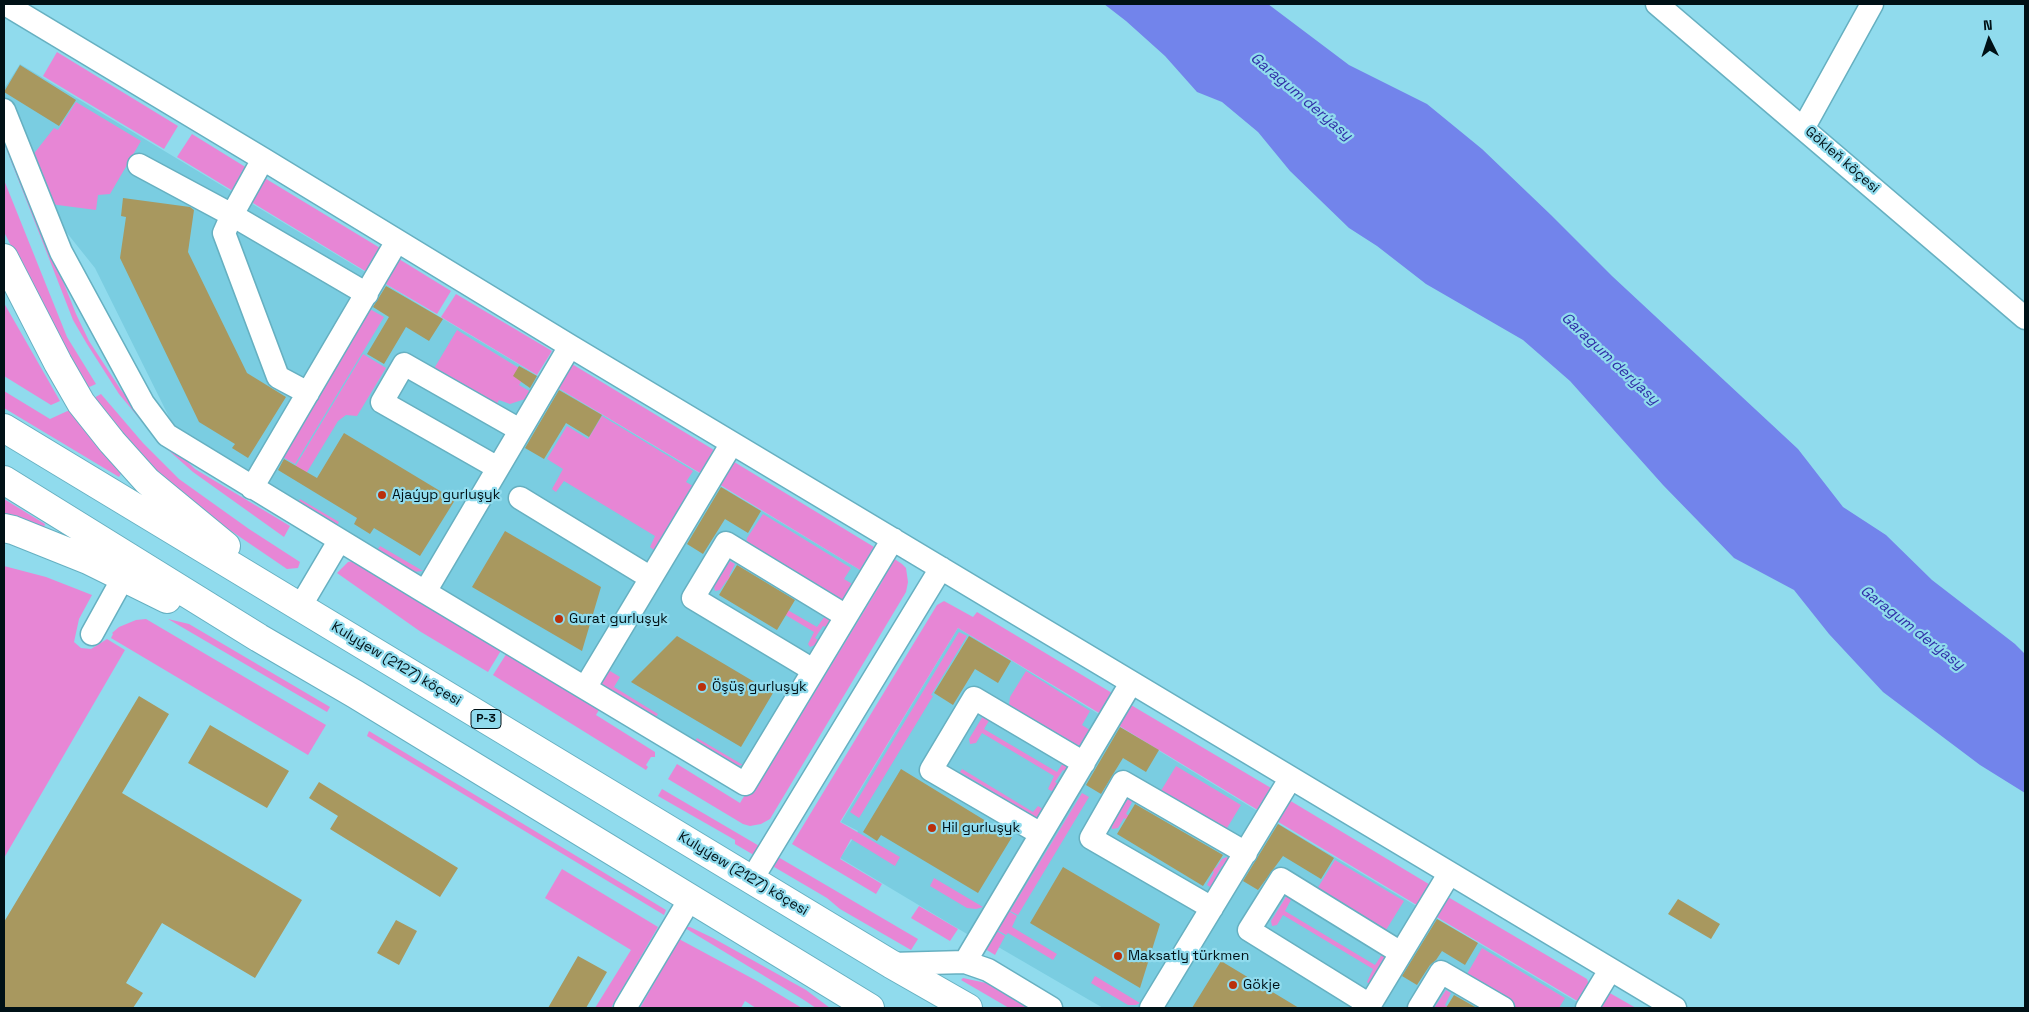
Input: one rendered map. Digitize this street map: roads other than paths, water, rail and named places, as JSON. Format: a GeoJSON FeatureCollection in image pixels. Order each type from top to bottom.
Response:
{"type":"FeatureCollection","features":[{"type":"Feature","properties":{"kind":"highway"},"geometry":{"type":"LineString","coordinates":[[4,258],[58,364],[81,403],[112,442],[147,481],[300,607]]}},
{"type":"Feature","properties":{"kind":"highway","name":"Kulyýew (2127) köçesi"},"geometry":{"type":"LineString","coordinates":[[4,428],[891,964],[968,1008]]}},
{"type":"Feature","properties":{"kind":"highway"},"geometry":{"type":"LineString","coordinates":[[4,480],[259,638],[355,694],[869,1008]]}},
{"type":"Feature","properties":{"kind":"highway"},"geometry":{"type":"LineString","coordinates":[[4,528],[88,560],[157,595],[259,638]]}},
{"type":"Feature","properties":{"kind":"street"},"geometry":{"type":"LineString","coordinates":[[5,4],[264,158],[570,346],[1290,779],[1675,1008]]}},
{"type":"Feature","properties":{"kind":"street","name":"Gökleň köçesi"},"geometry":{"type":"LineString","coordinates":[[1657,4],[1804,127],[2025,318]]}},
{"type":"Feature","properties":{"kind":"street"},"geometry":{"type":"LineString","coordinates":[[1804,127],[1872,4]]}},
{"type":"Feature","properties":{"kind":"street"},"geometry":{"type":"LineString","coordinates":[[4,110],[61,252],[143,403],[168,435],[252,488],[745,784],[892,539]]}},
{"type":"Feature","properties":{"kind":"street"},"geometry":{"type":"LineString","coordinates":[[264,158],[224,233],[278,377],[308,393]]}},
{"type":"Feature","properties":{"kind":"street"},"geometry":{"type":"LineString","coordinates":[[139,165],[232,215],[368,294]]}},
{"type":"Feature","properties":{"kind":"street"},"geometry":{"type":"LineString","coordinates":[[252,488],[368,294],[397,241]]}},
{"type":"Feature","properties":{"kind":"street"},"geometry":{"type":"LineString","coordinates":[[425,592],[570,346]]}},
{"type":"Feature","properties":{"kind":"street"},"geometry":{"type":"LineString","coordinates":[[498,468],[382,402],[404,364],[520,430]]}},
{"type":"Feature","properties":{"kind":"street"},"geometry":{"type":"LineString","coordinates":[[585,688],[732,443]]}},
{"type":"Feature","properties":{"kind":"street"},"geometry":{"type":"LineString","coordinates":[[520,498],[651,578]]}},
{"type":"Feature","properties":{"kind":"street"},"geometry":{"type":"LineString","coordinates":[[300,607],[339,540]]}},
{"type":"Feature","properties":{"kind":"street"},"geometry":{"type":"LineString","coordinates":[[813,670],[693,598],[726,543],[846,616]]}},
{"type":"Feature","properties":{"kind":"street"},"geometry":{"type":"LineString","coordinates":[[752,879],[941,568]]}},
{"type":"Feature","properties":{"kind":"street"},"geometry":{"type":"LineString","coordinates":[[92,634],[124,578]]}},
{"type":"Feature","properties":{"kind":"street"},"geometry":{"type":"LineString","coordinates":[[965,962],[1131,683]]}},
{"type":"Feature","properties":{"kind":"street"},"geometry":{"type":"LineString","coordinates":[[1041,834],[931,770],[974,698],[1084,763]]}},
{"type":"Feature","properties":{"kind":"street"},"geometry":{"type":"LineString","coordinates":[[1151,1008],[1290,779]]}},
{"type":"Feature","properties":{"kind":"street"},"geometry":{"type":"LineString","coordinates":[[1212,908],[1091,838],[1123,782],[1246,853]]}},
{"type":"Feature","properties":{"kind":"street"},"geometry":{"type":"LineString","coordinates":[[1401,953],[1281,879],[1249,930],[1369,1007],[1449,874]]}},
{"type":"Feature","properties":{"kind":"street"},"geometry":{"type":"LineString","coordinates":[[625,1008],[690,899]]}},
{"type":"Feature","properties":{"kind":"street"},"geometry":{"type":"LineString","coordinates":[[891,964],[965,962],[988,970],[1051,1008]]}},
{"type":"Feature","properties":{"kind":"street"},"geometry":{"type":"LineString","coordinates":[[1587,1008],[1610,970]]}},
{"type":"Feature","properties":{"kind":"street"},"geometry":{"type":"LineString","coordinates":[[1419,1008],[1441,972],[1503,1008]]}},
{"type":"Feature","properties":{"kind":"water","name":"Garagum derýasy"},"geometry":{"type":"Polygon","coordinates":[[[1104,4],[1268,4],[1349,65],[1427,104],[1482,149],[1612,276],[1798,449],[1843,507],[1886,535],[1932,580],[2015,644],[2025,654],[2025,793],[1980,765],[1883,692],[1829,634],[1794,590],[1734,558],[1663,485],[1570,381],[1523,340],[1426,284],[1377,246],[1349,228],[1290,171],[1258,132],[1222,102],[1197,92],[1165,56],[1104,4]]]}},
{"type":"Feature","properties":{"kind":"place","name":"Ajaýyp gurluşyk"},"geometry":{"type":"Point","coordinates":[382,495]}},
{"type":"Feature","properties":{"kind":"place","name":"Gurat gurluşyk"},"geometry":{"type":"Point","coordinates":[559,619]}},
{"type":"Feature","properties":{"kind":"place","name":"Öşüş gurluşyk"},"geometry":{"type":"Point","coordinates":[702,687]}},
{"type":"Feature","properties":{"kind":"place","name":"Hil gurluşyk"},"geometry":{"type":"Point","coordinates":[932,828]}},
{"type":"Feature","properties":{"kind":"place","name":"Maksatly türkmen"},"geometry":{"type":"Point","coordinates":[1118,956]}},
{"type":"Feature","properties":{"kind":"place","name":"Gökje"},"geometry":{"type":"Point","coordinates":[1233,985]}}]}
